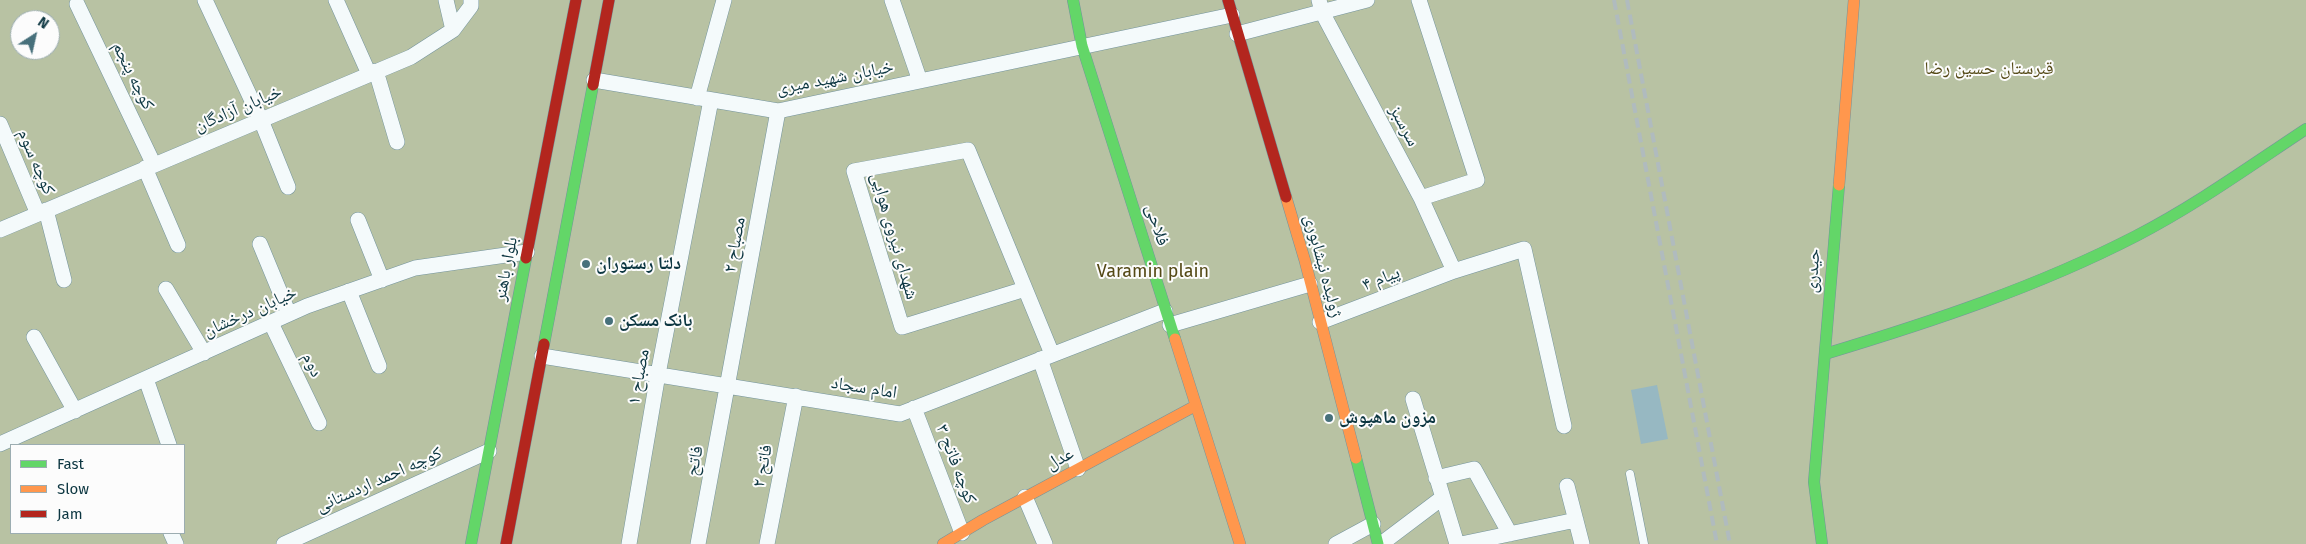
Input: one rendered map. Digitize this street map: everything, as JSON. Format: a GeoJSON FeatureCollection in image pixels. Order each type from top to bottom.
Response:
{"type":"FeatureCollection","features":[{"type":"Feature","properties":{"kind":"main road","name":"بلوار باهنر"},"geometry":{"type":"LineString","coordinates":[[471,544],[576,0]]}},
{"type":"Feature","properties":{"kind":"main road"},"geometry":{"type":"LineString","coordinates":[[506,544],[610,0]]}},
{"type":"Feature","properties":{"kind":"main road","name":"فلاحی"},"geometry":{"type":"LineString","coordinates":[[1073,0],[1082,46],[1240,544]]}},
{"type":"Feature","properties":{"kind":"main road","name":"ژولیده نیشابوری"},"geometry":{"type":"LineString","coordinates":[[1228,0],[1310,284],[1379,544]]}},
{"type":"Feature","properties":{"kind":"main road","name":"حیدری"},"geometry":{"type":"LineString","coordinates":[[1822,544],[1814,482],[1854,0]]}},
{"type":"Feature","properties":{"kind":"main road"},"geometry":{"type":"LineString","coordinates":[[1825,354],[1937,320],[2033,283],[2136,236],[2201,199],[2306,129]]}},
{"type":"Feature","properties":{"kind":"main road","name":"عدل"},"geometry":{"type":"LineString","coordinates":[[943,544],[1025,497],[1195,406]]}},
{"type":"Feature","properties":{"kind":"street"},"geometry":{"type":"LineString","coordinates":[[205,0],[261,120],[288,187]]}},
{"type":"Feature","properties":{"kind":"street"},"geometry":{"type":"LineString","coordinates":[[336,0],[372,73],[397,142]]}},
{"type":"Feature","properties":{"kind":"street"},"geometry":{"type":"LineString","coordinates":[[446,0],[453,30]]}},
{"type":"Feature","properties":{"kind":"street","name":"خیابان آزادگان"},"geometry":{"type":"LineString","coordinates":[[0,230],[411,57],[453,30],[471,6],[471,0]]}},
{"type":"Feature","properties":{"kind":"street","name":"مصباح ۱"},"geometry":{"type":"LineString","coordinates":[[629,544],[704,99],[724,0]]}},
{"type":"Feature","properties":{"kind":"street"},"geometry":{"type":"LineString","coordinates":[[892,0],[920,81]]}},
{"type":"Feature","properties":{"kind":"street"},"geometry":{"type":"LineString","coordinates":[[1237,34],[1321,6],[1367,0]]}},
{"type":"Feature","properties":{"kind":"street"},"geometry":{"type":"LineString","coordinates":[[1419,0],[1476,180],[1421,198]]}},
{"type":"Feature","properties":{"kind":"street","name":"کوچه پنجم"},"geometry":{"type":"LineString","coordinates":[[77,4],[150,166],[178,245]]}},
{"type":"Feature","properties":{"kind":"street","name":"سرسبز"},"geometry":{"type":"LineString","coordinates":[[1321,6],[1421,198],[1454,271]]}},
{"type":"Feature","properties":{"kind":"street","name":"خیابان شهید میری"},"geometry":{"type":"LineString","coordinates":[[594,80],[778,111],[1232,15]]}},
{"type":"Feature","properties":{"kind":"street","name":"مصباح ۲"},"geometry":{"type":"LineString","coordinates":[[728,386],[778,111]]}},
{"type":"Feature","properties":{"kind":"street","name":"کوچه سوم"},"geometry":{"type":"LineString","coordinates":[[0,124],[42,212],[64,280]]}},
{"type":"Feature","properties":{"kind":"street","name":"شهدای نیروی هوایی"},"geometry":{"type":"LineString","coordinates":[[1025,290],[902,327],[854,171],[968,150],[1025,290],[1078,469]]}},
{"type":"Feature","properties":{"kind":"street"},"geometry":{"type":"LineString","coordinates":[[358,220],[382,280]]}},
{"type":"Feature","properties":{"kind":"street"},"geometry":{"type":"LineString","coordinates":[[260,244],[290,314]]}},
{"type":"Feature","properties":{"kind":"street","name":"پیام ۴"},"geometry":{"type":"LineString","coordinates":[[1320,322],[1454,271],[1524,249],[1564,426]]}},
{"type":"Feature","properties":{"kind":"street","name":"خیابان درخشان"},"geometry":{"type":"LineString","coordinates":[[6,446],[75,411],[290,314],[349,291],[415,268],[527,252]]}},
{"type":"Feature","properties":{"kind":"street","name":"امام سجاد"},"geometry":{"type":"LineString","coordinates":[[542,356],[900,414],[1046,357],[1167,318],[1310,284]]}},
{"type":"Feature","properties":{"kind":"street"},"geometry":{"type":"LineString","coordinates":[[166,289],[204,353]]}},
{"type":"Feature","properties":{"kind":"street"},"geometry":{"type":"LineString","coordinates":[[349,291],[379,366]]}},
{"type":"Feature","properties":{"kind":"street","name":"دوم"},"geometry":{"type":"LineString","coordinates":[[271,323],[319,423]]}},
{"type":"Feature","properties":{"kind":"street"},"geometry":{"type":"LineString","coordinates":[[34,337],[75,411]]}},
{"type":"Feature","properties":{"kind":"street"},"geometry":{"type":"LineString","coordinates":[[146,379],[169,444]]}},
{"type":"Feature","properties":{"kind":"street","name":"فاتح"},"geometry":{"type":"LineString","coordinates":[[698,544],[728,386]]}},
{"type":"Feature","properties":{"kind":"street","name":"فاتح ۲"},"geometry":{"type":"LineString","coordinates":[[767,544],[796,396]]}},
{"type":"Feature","properties":{"kind":"street"},"geometry":{"type":"LineString","coordinates":[[1413,399],[1457,544]]}},
{"type":"Feature","properties":{"kind":"street","name":"کوچه فاتح ۳"},"geometry":{"type":"LineString","coordinates":[[914,408],[962,533]]}},
{"type":"Feature","properties":{"kind":"street","name":"کوچه احمد اردستانی"},"geometry":{"type":"LineString","coordinates":[[284,544],[488,451]]}},
{"type":"Feature","properties":{"kind":"street"},"geometry":{"type":"LineString","coordinates":[[1436,478],[1474,469],[1510,534]]}},
{"type":"Feature","properties":{"kind":"street"},"geometry":{"type":"LineString","coordinates":[[1567,486],[1582,544]]}},
{"type":"Feature","properties":{"kind":"street"},"geometry":{"type":"LineString","coordinates":[[1025,497],[1045,544]]}},
{"type":"Feature","properties":{"kind":"street"},"geometry":{"type":"LineString","coordinates":[[1379,544],[1442,498]]}},
{"type":"Feature","properties":{"kind":"street"},"geometry":{"type":"LineString","coordinates":[[1461,544],[1576,520]]}},
{"type":"Feature","properties":{"kind":"street"},"geometry":{"type":"LineString","coordinates":[[1336,544],[1373,524]]}},
{"type":"Feature","properties":{"kind":"lane"},"geometry":{"type":"LineString","coordinates":[[1630,474],[1644,544]]}},
{"type":"Feature","properties":{"kind":"green space","name":"Varamin plain"},"geometry":{"type":"Polygon","coordinates":[[[0,0],[2306,0],[2306,544],[0,544],[0,0]]]}},
{"type":"Feature","properties":{"kind":"building"},"geometry":{"type":"Polygon","coordinates":[[[1657,385],[1668,439],[1641,444],[1631,390],[1657,385]]]}},
{"type":"Feature","properties":{"kind":"railway"},"geometry":{"type":"LineString","coordinates":[[1614,0],[1717,544]]}},
{"type":"Feature","properties":{"kind":"railway"},"geometry":{"type":"LineString","coordinates":[[1627,0],[1730,544]]}},
{"type":"Feature","properties":{"kind":"traffic: fast"},"geometry":{"type":"LineString","coordinates":[[1073,0],[1082,46],[1175,339]]}},
{"type":"Feature","properties":{"kind":"traffic: fast"},"geometry":{"type":"LineString","coordinates":[[544,344],[593,85]]}},
{"type":"Feature","properties":{"kind":"traffic: fast"},"geometry":{"type":"LineString","coordinates":[[1825,354],[1983,302],[2099,254],[2180,211],[2306,129]]}},
{"type":"Feature","properties":{"kind":"traffic: fast"},"geometry":{"type":"LineString","coordinates":[[1822,544],[1814,482],[1839,185]]}},
{"type":"Feature","properties":{"kind":"traffic: fast"},"geometry":{"type":"LineString","coordinates":[[471,544],[526,258]]}},
{"type":"Feature","properties":{"kind":"traffic: fast"},"geometry":{"type":"LineString","coordinates":[[1356,458],[1378,544]]}},
{"type":"Feature","properties":{"kind":"traffic: slow"},"geometry":{"type":"LineString","coordinates":[[1839,185],[1854,0]]}},
{"type":"Feature","properties":{"kind":"traffic: slow"},"geometry":{"type":"LineString","coordinates":[[1286,197],[1305,261],[1356,458]]}},
{"type":"Feature","properties":{"kind":"traffic: slow"},"geometry":{"type":"LineString","coordinates":[[1175,339],[1240,544]]}},
{"type":"Feature","properties":{"kind":"traffic: slow"},"geometry":{"type":"LineString","coordinates":[[943,544],[983,520],[1195,406]]}},
{"type":"Feature","properties":{"kind":"traffic: jam"},"geometry":{"type":"LineString","coordinates":[[526,258],[576,0]]}},
{"type":"Feature","properties":{"kind":"traffic: jam"},"geometry":{"type":"LineString","coordinates":[[593,85],[609,0]]}},
{"type":"Feature","properties":{"kind":"traffic: jam"},"geometry":{"type":"LineString","coordinates":[[1228,0],[1286,197]]}},
{"type":"Feature","properties":{"kind":"traffic: jam"},"geometry":{"type":"LineString","coordinates":[[506,544],[544,344]]}},
{"type":"Feature","properties":{"kind":"place","name":"دلتا رستوران"},"geometry":{"type":"Point","coordinates":[586,264]}},
{"type":"Feature","properties":{"kind":"place","name":"بانک مسکن"},"geometry":{"type":"Point","coordinates":[609,321]}},
{"type":"Feature","properties":{"kind":"place","name":"مزون ماهپوش"},"geometry":{"type":"Point","coordinates":[1329,418]}},
{"type":"Feature","properties":{"kind":"park label","name":"قبرستان حسین رضا"},"geometry":{"type":"Point","coordinates":[1989,69]}}]}
